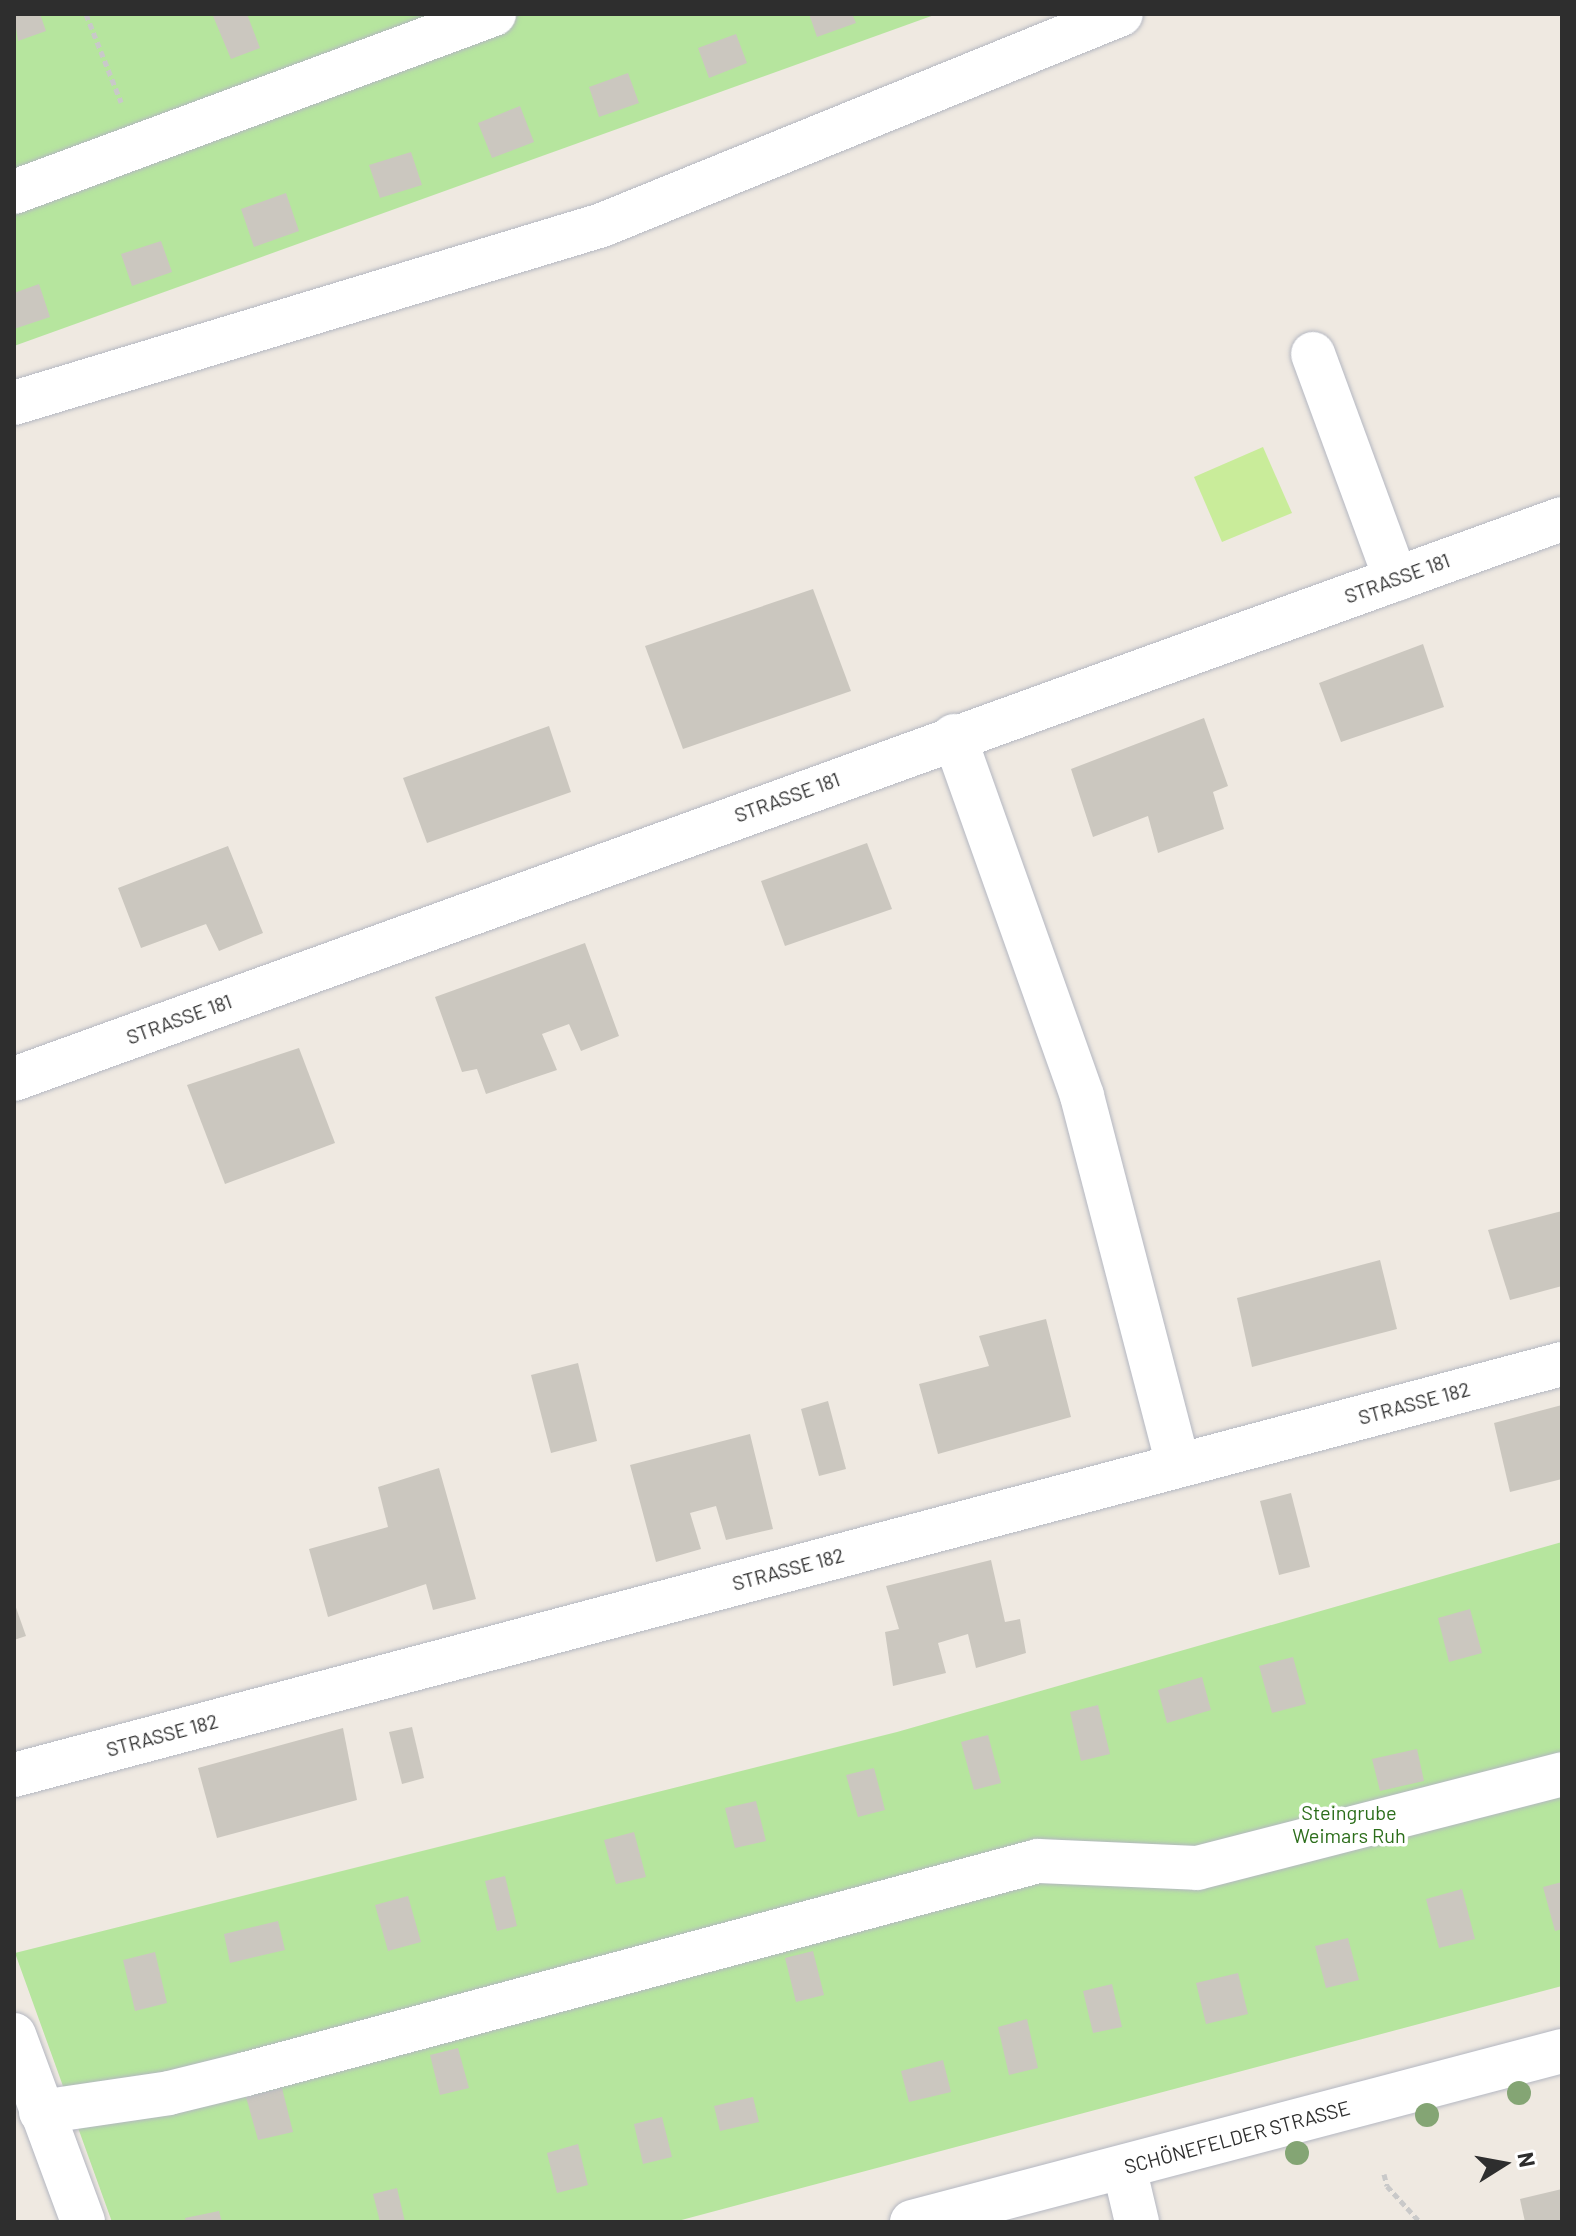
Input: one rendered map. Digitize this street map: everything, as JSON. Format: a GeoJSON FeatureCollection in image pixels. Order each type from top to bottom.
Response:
{"type":"FeatureCollection","features":[{"type":"Feature","properties":{"kind":"street"},"geometry":{"type":"LineString","coordinates":[[14,192],[494,14]]}},
{"type":"Feature","properties":{"kind":"street"},"geometry":{"type":"LineString","coordinates":[[14,403],[602,225],[1121,14]]}},
{"type":"Feature","properties":{"kind":"street"},"geometry":{"type":"LineString","coordinates":[[1313,354],[1396,579]]}},
{"type":"Feature","properties":{"kind":"street","name":"STRASSE 181"},"geometry":{"type":"LineString","coordinates":[[14,1079],[954,736],[1562,519]]}},
{"type":"Feature","properties":{"kind":"street"},"geometry":{"type":"LineString","coordinates":[[954,736],[1082,1096],[1178,1465]]}},
{"type":"Feature","properties":{"kind":"street","name":"STRASSE 182"},"geometry":{"type":"LineString","coordinates":[[14,1775],[1562,1364]]}},
{"type":"Feature","properties":{"kind":"street"},"geometry":{"type":"LineString","coordinates":[[41,2112],[200,2086],[1038,1861],[1197,1868],[1562,1774]]}},
{"type":"Feature","properties":{"kind":"street"},"geometry":{"type":"LineString","coordinates":[[14,2035],[83,2222]]}},
{"type":"Feature","properties":{"kind":"street","name":"SCHÖNEFELDER STRASSE"},"geometry":{"type":"LineString","coordinates":[[912,2222],[1562,2051]]}},
{"type":"Feature","properties":{"kind":"street"},"geometry":{"type":"LineString","coordinates":[[1124,2167],[1137,2222]]}},
{"type":"Feature","properties":{"kind":"path"},"geometry":{"type":"LineString","coordinates":[[86,14],[139,145]]}},
{"type":"Feature","properties":{"kind":"path"},"geometry":{"type":"LineString","coordinates":[[1384,2174],[1387,2186],[1420,2222]]}},
{"type":"Feature","properties":{"kind":"green space"},"geometry":{"type":"Polygon","coordinates":[[[14,14],[937,14],[14,346],[14,14]]]}},
{"type":"Feature","properties":{"kind":"green space"},"geometry":{"type":"Polygon","coordinates":[[[1263,447],[1292,513],[1222,542],[1194,477],[1263,447]]]}},
{"type":"Feature","properties":{"kind":"green space","name":"Steingrube Weimars Ruh"},"geometry":{"type":"Polygon","coordinates":[[[1562,1542],[1562,1986],[674,2222],[112,2222],[15,1953],[897,1732],[1562,1542]]]}},
{"type":"Feature","properties":{"kind":"building"},"geometry":{"type":"Polygon","coordinates":[[[14,14],[40,14],[46,31],[18,41],[14,14]]]}},
{"type":"Feature","properties":{"kind":"building"},"geometry":{"type":"Polygon","coordinates":[[[247,14],[260,48],[231,59],[213,16],[247,14]]]}},
{"type":"Feature","properties":{"kind":"building"},"geometry":{"type":"Polygon","coordinates":[[[809,14],[852,14],[856,23],[817,37],[809,14]]]}},
{"type":"Feature","properties":{"kind":"building"},"geometry":{"type":"Polygon","coordinates":[[[736,34],[747,63],[709,78],[698,48],[736,34]]]}},
{"type":"Feature","properties":{"kind":"building"},"geometry":{"type":"Polygon","coordinates":[[[628,73],[639,103],[599,117],[589,87],[628,73]]]}},
{"type":"Feature","properties":{"kind":"building"},"geometry":{"type":"Polygon","coordinates":[[[520,106],[534,142],[492,158],[478,123],[520,106]]]}},
{"type":"Feature","properties":{"kind":"building"},"geometry":{"type":"Polygon","coordinates":[[[411,152],[422,185],[380,198],[369,165],[411,152]]]}},
{"type":"Feature","properties":{"kind":"building"},"geometry":{"type":"Polygon","coordinates":[[[286,193],[299,231],[254,247],[241,209],[286,193]]]}},
{"type":"Feature","properties":{"kind":"building"},"geometry":{"type":"Polygon","coordinates":[[[161,241],[172,272],[132,286],[121,254],[161,241]]]}},
{"type":"Feature","properties":{"kind":"building"},"geometry":{"type":"Polygon","coordinates":[[[39,284],[50,317],[14,329],[14,293],[39,284]]]}},
{"type":"Feature","properties":{"kind":"building"},"geometry":{"type":"Polygon","coordinates":[[[813,589],[851,691],[683,749],[645,646],[813,589]]]}},
{"type":"Feature","properties":{"kind":"building"},"geometry":{"type":"Polygon","coordinates":[[[1423,644],[1444,707],[1341,742],[1319,683],[1423,644]]]}},
{"type":"Feature","properties":{"kind":"building"},"geometry":{"type":"Polygon","coordinates":[[[1204,718],[1228,786],[1213,792],[1224,829],[1158,853],[1148,816],[1093,837],[1071,769],[1204,718]]]}},
{"type":"Feature","properties":{"kind":"building"},"geometry":{"type":"Polygon","coordinates":[[[549,726],[571,792],[427,843],[403,778],[549,726]]]}},
{"type":"Feature","properties":{"kind":"building"},"geometry":{"type":"Polygon","coordinates":[[[867,843],[892,909],[785,946],[761,881],[867,843]]]}},
{"type":"Feature","properties":{"kind":"building"},"geometry":{"type":"Polygon","coordinates":[[[228,846],[263,933],[219,951],[206,924],[141,948],[118,888],[228,846]]]}},
{"type":"Feature","properties":{"kind":"building"},"geometry":{"type":"Polygon","coordinates":[[[585,943],[619,1036],[581,1051],[569,1024],[542,1034],[557,1070],[486,1094],[477,1069],[462,1072],[435,997],[585,943]]]}},
{"type":"Feature","properties":{"kind":"building"},"geometry":{"type":"Polygon","coordinates":[[[299,1048],[335,1143],[225,1184],[187,1085],[299,1048]]]}},
{"type":"Feature","properties":{"kind":"building"},"geometry":{"type":"Polygon","coordinates":[[[1562,1211],[1562,1286],[1510,1300],[1488,1230],[1562,1211]]]}},
{"type":"Feature","properties":{"kind":"building"},"geometry":{"type":"Polygon","coordinates":[[[1380,1260],[1397,1329],[1252,1367],[1237,1298],[1380,1260]]]}},
{"type":"Feature","properties":{"kind":"building"},"geometry":{"type":"Polygon","coordinates":[[[1046,1319],[1071,1417],[938,1454],[919,1384],[989,1366],[979,1336],[1046,1319]]]}},
{"type":"Feature","properties":{"kind":"building"},"geometry":{"type":"Polygon","coordinates":[[[578,1363],[597,1441],[551,1453],[531,1375],[578,1363]]]}},
{"type":"Feature","properties":{"kind":"building"},"geometry":{"type":"Polygon","coordinates":[[[828,1401],[846,1469],[819,1476],[801,1409],[828,1401]]]}},
{"type":"Feature","properties":{"kind":"building"},"geometry":{"type":"Polygon","coordinates":[[[1562,1405],[1562,1479],[1510,1492],[1494,1423],[1562,1405]]]}},
{"type":"Feature","properties":{"kind":"building"},"geometry":{"type":"Polygon","coordinates":[[[750,1434],[773,1529],[726,1540],[716,1506],[690,1513],[701,1549],[656,1562],[630,1465],[750,1434]]]}},
{"type":"Feature","properties":{"kind":"building"},"geometry":{"type":"Polygon","coordinates":[[[439,1468],[476,1599],[433,1610],[426,1584],[328,1617],[309,1549],[388,1527],[378,1487],[439,1468]]]}},
{"type":"Feature","properties":{"kind":"building"},"geometry":{"type":"Polygon","coordinates":[[[1291,1493],[1310,1567],[1279,1575],[1260,1501],[1291,1493]]]}},
{"type":"Feature","properties":{"kind":"building"},"geometry":{"type":"Polygon","coordinates":[[[991,1560],[1005,1622],[1020,1619],[1026,1653],[976,1668],[968,1634],[938,1643],[946,1673],[893,1686],[885,1632],[899,1629],[886,1586],[991,1560]]]}},
{"type":"Feature","properties":{"kind":"building"},"geometry":{"type":"Polygon","coordinates":[[[14,1602],[26,1636],[14,1640],[14,1602]]]}},
{"type":"Feature","properties":{"kind":"building"},"geometry":{"type":"Polygon","coordinates":[[[1470,1609],[1482,1653],[1449,1662],[1438,1618],[1470,1609]]]}},
{"type":"Feature","properties":{"kind":"building"},"geometry":{"type":"Polygon","coordinates":[[[1293,1657],[1306,1704],[1272,1713],[1259,1666],[1293,1657]]]}},
{"type":"Feature","properties":{"kind":"building"},"geometry":{"type":"Polygon","coordinates":[[[1202,1677],[1211,1710],[1167,1723],[1158,1690],[1202,1677]]]}},
{"type":"Feature","properties":{"kind":"building"},"geometry":{"type":"Polygon","coordinates":[[[1098,1705],[1110,1754],[1081,1761],[1070,1712],[1098,1705]]]}},
{"type":"Feature","properties":{"kind":"building"},"geometry":{"type":"Polygon","coordinates":[[[412,1727],[424,1778],[402,1784],[389,1732],[412,1727]]]}},
{"type":"Feature","properties":{"kind":"building"},"geometry":{"type":"Polygon","coordinates":[[[343,1728],[357,1800],[217,1838],[198,1768],[343,1728]]]}},
{"type":"Feature","properties":{"kind":"building"},"geometry":{"type":"Polygon","coordinates":[[[988,1735],[1001,1783],[974,1790],[961,1742],[988,1735]]]}},
{"type":"Feature","properties":{"kind":"building"},"geometry":{"type":"Polygon","coordinates":[[[1417,1749],[1424,1781],[1380,1791],[1372,1759],[1417,1749]]]}},
{"type":"Feature","properties":{"kind":"building"},"geometry":{"type":"Polygon","coordinates":[[[874,1768],[885,1810],[858,1817],[846,1775],[874,1768]]]}},
{"type":"Feature","properties":{"kind":"building"},"geometry":{"type":"Polygon","coordinates":[[[756,1801],[766,1841],[735,1848],[725,1808],[756,1801]]]}},
{"type":"Feature","properties":{"kind":"building"},"geometry":{"type":"Polygon","coordinates":[[[634,1832],[646,1877],[616,1884],[604,1840],[634,1832]]]}},
{"type":"Feature","properties":{"kind":"building"},"geometry":{"type":"Polygon","coordinates":[[[505,1876],[517,1926],[497,1931],[485,1881],[505,1876]]]}},
{"type":"Feature","properties":{"kind":"building"},"geometry":{"type":"Polygon","coordinates":[[[1562,1882],[1562,1929],[1555,1931],[1543,1887],[1562,1882]]]}},
{"type":"Feature","properties":{"kind":"building"},"geometry":{"type":"Polygon","coordinates":[[[1462,1889],[1475,1939],[1439,1948],[1426,1899],[1462,1889]]]}},
{"type":"Feature","properties":{"kind":"building"},"geometry":{"type":"Polygon","coordinates":[[[408,1896],[421,1942],[388,1951],[375,1905],[408,1896]]]}},
{"type":"Feature","properties":{"kind":"building"},"geometry":{"type":"Polygon","coordinates":[[[278,1921],[285,1950],[230,1963],[224,1934],[278,1921]]]}},
{"type":"Feature","properties":{"kind":"building"},"geometry":{"type":"Polygon","coordinates":[[[1348,1938],[1359,1980],[1326,1988],[1315,1946],[1348,1938]]]}},
{"type":"Feature","properties":{"kind":"building"},"geometry":{"type":"Polygon","coordinates":[[[813,1951],[824,1995],[796,2002],[785,1958],[813,1951]]]}},
{"type":"Feature","properties":{"kind":"building"},"geometry":{"type":"Polygon","coordinates":[[[155,1952],[167,2003],[135,2011],[123,1960],[155,1952]]]}},
{"type":"Feature","properties":{"kind":"building"},"geometry":{"type":"Polygon","coordinates":[[[1238,1973],[1248,2014],[1206,2024],[1196,1983],[1238,1973]]]}},
{"type":"Feature","properties":{"kind":"building"},"geometry":{"type":"Polygon","coordinates":[[[1112,1984],[1122,2027],[1093,2033],[1083,1991],[1112,1984]]]}},
{"type":"Feature","properties":{"kind":"building"},"geometry":{"type":"Polygon","coordinates":[[[1027,2019],[1038,2068],[1009,2075],[998,2027],[1027,2019]]]}},
{"type":"Feature","properties":{"kind":"building"},"geometry":{"type":"Polygon","coordinates":[[[458,2048],[469,2088],[440,2095],[430,2055],[458,2048]]]}},
{"type":"Feature","properties":{"kind":"building"},"geometry":{"type":"Polygon","coordinates":[[[943,2060],[951,2092],[909,2102],[901,2071],[943,2060]]]}},
{"type":"Feature","properties":{"kind":"building"},"geometry":{"type":"Polygon","coordinates":[[[282,2088],[293,2132],[258,2140],[246,2097],[282,2088]]]}},
{"type":"Feature","properties":{"kind":"building"},"geometry":{"type":"Polygon","coordinates":[[[753,2097],[759,2122],[720,2131],[714,2106],[753,2097]]]}},
{"type":"Feature","properties":{"kind":"building"},"geometry":{"type":"Polygon","coordinates":[[[662,2117],[672,2157],[643,2164],[634,2124],[662,2117]]]}},
{"type":"Feature","properties":{"kind":"building"},"geometry":{"type":"Polygon","coordinates":[[[578,2144],[588,2185],[557,2193],[547,2153],[578,2144]]]}},
{"type":"Feature","properties":{"kind":"building"},"geometry":{"type":"Polygon","coordinates":[[[397,2188],[405,2222],[380,2222],[373,2194],[397,2188]]]}},
{"type":"Feature","properties":{"kind":"building"},"geometry":{"type":"Polygon","coordinates":[[[1562,2189],[1562,2222],[1525,2222],[1520,2199],[1562,2189]]]}},
{"type":"Feature","properties":{"kind":"building"},"geometry":{"type":"Polygon","coordinates":[[[219,2211],[222,2222],[186,2222],[185,2218],[219,2211]]]}}]}
